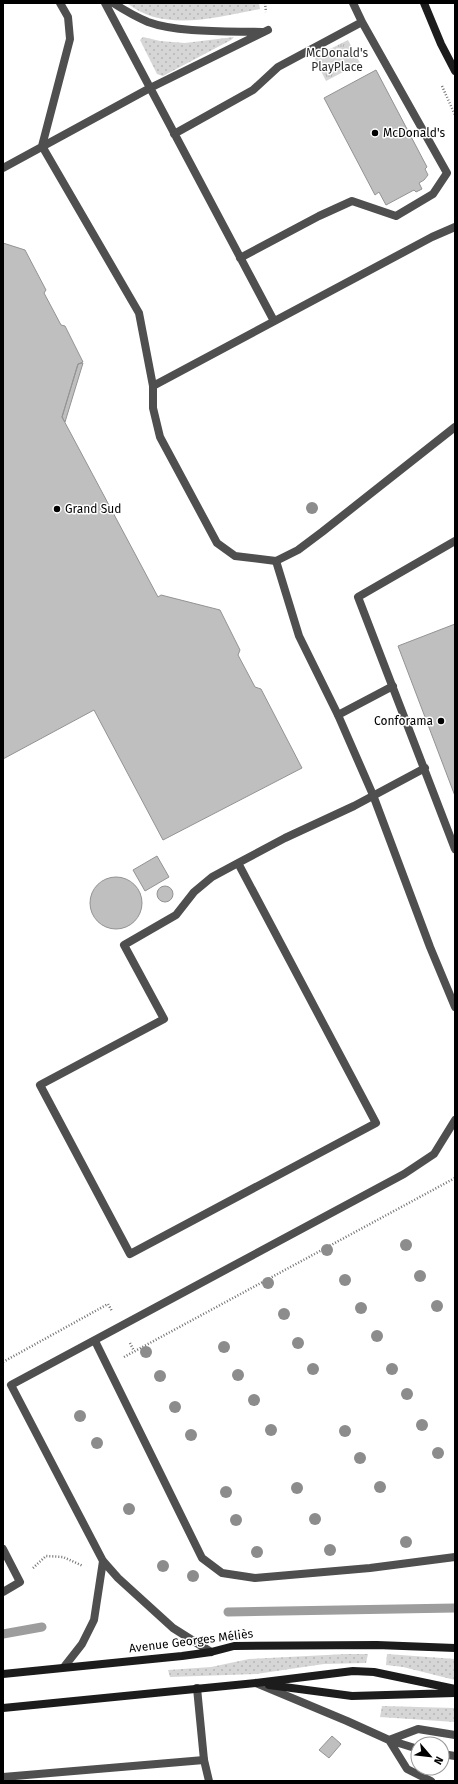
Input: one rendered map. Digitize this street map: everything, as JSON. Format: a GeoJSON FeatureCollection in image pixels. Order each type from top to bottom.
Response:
{"type":"FeatureCollection","features":[{"type":"Feature","properties":{"kind":"street"},"geometry":{"type":"LineString","coordinates":[[60,3],[68,18],[70,39],[42,146],[139,313],[153,386],[153,408],[160,437],[217,543],[235,556],[276,561],[298,550],[455,427]]}},
{"type":"Feature","properties":{"kind":"street"},"geometry":{"type":"LineString","coordinates":[[105,3],[274,321]]}},
{"type":"Feature","properties":{"kind":"street"},"geometry":{"type":"LineString","coordinates":[[3,168],[150,88],[266,31],[170,28],[130,14],[113,3]]}},
{"type":"Feature","properties":{"kind":"street"},"geometry":{"type":"LineString","coordinates":[[240,258],[319,216],[352,201],[396,216],[433,194],[447,173],[362,22],[353,3]]}},
{"type":"Feature","properties":{"kind":"street"},"geometry":{"type":"LineString","coordinates":[[424,3],[441,44],[455,71]]}},
{"type":"Feature","properties":{"kind":"street"},"geometry":{"type":"LineString","coordinates":[[174,134],[253,90],[278,67],[362,22]]}},
{"type":"Feature","properties":{"kind":"street"},"geometry":{"type":"LineString","coordinates":[[153,386],[432,237],[455,227]]}},
{"type":"Feature","properties":{"kind":"street"},"geometry":{"type":"LineString","coordinates":[[455,541],[358,597],[455,849]]}},
{"type":"Feature","properties":{"kind":"street"},"geometry":{"type":"LineString","coordinates":[[276,561],[299,636],[338,714],[373,795],[430,947],[455,1007]]}},
{"type":"Feature","properties":{"kind":"street"},"geometry":{"type":"LineString","coordinates":[[338,714],[393,686]]}},
{"type":"Feature","properties":{"kind":"street"},"geometry":{"type":"LineString","coordinates":[[238,863],[376,1123],[130,1254],[40,1085],[164,1019],[124,945],[176,915],[194,892],[212,877],[238,863],[425,768]]}},
{"type":"Feature","properties":{"kind":"street"},"geometry":{"type":"LineString","coordinates":[[211,1652],[173,1628],[118,1578],[103,1561],[11,1385],[404,1174],[434,1154],[455,1120]]}},
{"type":"Feature","properties":{"kind":"street"},"geometry":{"type":"LineString","coordinates":[[95,1341],[202,1558],[222,1573],[255,1578],[370,1568],[455,1557]]}},
{"type":"Feature","properties":{"kind":"street"},"geometry":{"type":"LineString","coordinates":[[3,1549],[20,1582],[3,1592]]}},
{"type":"Feature","properties":{"kind":"street"},"geometry":{"type":"LineString","coordinates":[[64,1667],[82,1644],[94,1620],[103,1561]]}},
{"type":"Feature","properties":{"kind":"street","name":"Avenue Georges Méliès"},"geometry":{"type":"LineString","coordinates":[[3,1674],[211,1652],[234,1646],[378,1645],[455,1648]]}},
{"type":"Feature","properties":{"kind":"street"},"geometry":{"type":"LineString","coordinates":[[3,1708],[197,1688],[256,1684],[353,1672],[374,1672],[455,1689]]}},
{"type":"Feature","properties":{"kind":"street"},"geometry":{"type":"LineString","coordinates":[[256,1684],[352,1696],[455,1693]]}},
{"type":"Feature","properties":{"kind":"street"},"geometry":{"type":"LineString","coordinates":[[256,1684],[367,1729],[388,1740],[410,1747]]}},
{"type":"Feature","properties":{"kind":"street"},"geometry":{"type":"LineString","coordinates":[[197,1688],[204,1760],[209,1781]]}},
{"type":"Feature","properties":{"kind":"street"},"geometry":{"type":"LineString","coordinates":[[388,1740],[418,1729],[455,1735]]}},
{"type":"Feature","properties":{"kind":"street"},"geometry":{"type":"LineString","coordinates":[[388,1740],[407,1769],[432,1781]]}},
{"type":"Feature","properties":{"kind":"street"},"geometry":{"type":"LineString","coordinates":[[3,1777],[204,1760]]}},
{"type":"Feature","properties":{"kind":"path"},"geometry":{"type":"LineString","coordinates":[[107,1366],[455,1178]]}},
{"type":"Feature","properties":{"kind":"path"},"geometry":{"type":"LineString","coordinates":[[46,1556],[63,1557],[83,1566]]}},
{"type":"Feature","properties":{"kind":"green space"},"geometry":{"type":"Polygon","coordinates":[[[127,3],[259,3],[260,9],[209,19],[174,20],[157,18],[141,12],[127,3]]]}},
{"type":"Feature","properties":{"kind":"green space"},"geometry":{"type":"Polygon","coordinates":[[[143,37],[160,41],[185,43],[234,37],[163,76],[157,74],[140,40],[143,37]]]}},
{"type":"Feature","properties":{"kind":"green space","name":"McDonald's PlayPlace"},"geometry":{"type":"Polygon","coordinates":[[[348,40],[360,63],[326,81],[314,57],[348,40]]]}},
{"type":"Feature","properties":{"kind":"green space"},"geometry":{"type":"Polygon","coordinates":[[[368,1654],[366,1663],[324,1664],[256,1674],[170,1677],[168,1670],[211,1667],[249,1659],[368,1654]]]}},
{"type":"Feature","properties":{"kind":"green space"},"geometry":{"type":"Polygon","coordinates":[[[387,1654],[455,1659],[455,1680],[403,1667],[386,1665],[387,1654]]]}},
{"type":"Feature","properties":{"kind":"green space"},"geometry":{"type":"Polygon","coordinates":[[[382,1706],[455,1708],[455,1722],[380,1717],[382,1706]]]}},
{"type":"Feature","properties":{"kind":"building","name":"McDonald's"},"geometry":{"type":"Polygon","coordinates":[[[376,70],[427,167],[425,169],[428,175],[419,183],[422,189],[416,192],[414,190],[386,205],[379,192],[375,195],[324,98],[376,70]]]}},
{"type":"Feature","properties":{"kind":"building","name":"Grand Sud"},"geometry":{"type":"Polygon","coordinates":[[[3,243],[25,250],[46,290],[44,293],[61,325],[65,326],[83,362],[78,364],[62,417],[158,597],[161,595],[220,610],[240,650],[238,655],[255,687],[261,689],[302,768],[163,840],[94,710],[3,759],[3,243]]]}},
{"type":"Feature","properties":{"kind":"building"},"geometry":{"type":"Polygon","coordinates":[[[83,363],[65,422],[62,417],[78,364],[83,363]]]}},
{"type":"Feature","properties":{"kind":"building","name":"Conforama"},"geometry":{"type":"Polygon","coordinates":[[[455,624],[455,796],[398,646],[455,624]]]}},
{"type":"Feature","properties":{"kind":"building"},"geometry":{"type":"Polygon","coordinates":[[[157,856],[169,877],[145,891],[133,870],[157,856]]]}},
{"type":"Feature","properties":{"kind":"building"},"geometry":{"type":"Polygon","coordinates":[[[116,877],[126,879],[134,885],[140,893],[142,903],[140,913],[134,921],[126,927],[116,929],[106,927],[98,921],[92,913],[90,903],[92,893],[98,885],[106,879],[116,877]]]}},
{"type":"Feature","properties":{"kind":"building"},"geometry":{"type":"Polygon","coordinates":[[[165,886],[171,888],[173,894],[171,900],[165,902],[159,900],[157,894],[159,888],[165,886]]]}},
{"type":"Feature","properties":{"kind":"building"},"geometry":{"type":"Polygon","coordinates":[[[332,1736],[341,1744],[329,1758],[319,1750],[332,1736]]]}},
{"type":"Feature","properties":{"kind":"waterway"},"geometry":{"type":"LineString","coordinates":[[228,1612],[455,1608]]}},
{"type":"Feature","properties":{"kind":"waterway"},"geometry":{"type":"LineString","coordinates":[[3,1634],[42,1627]]}},
{"type":"Feature","properties":{"kind":"place","name":"McDonald's"},"geometry":{"type":"Point","coordinates":[375,133]}},
{"type":"Feature","properties":{"kind":"place","name":"Grand Sud"},"geometry":{"type":"Point","coordinates":[57,509]}},
{"type":"Feature","properties":{"kind":"place","name":"Conforama"},"geometry":{"type":"Point","coordinates":[441,721]}}]}
